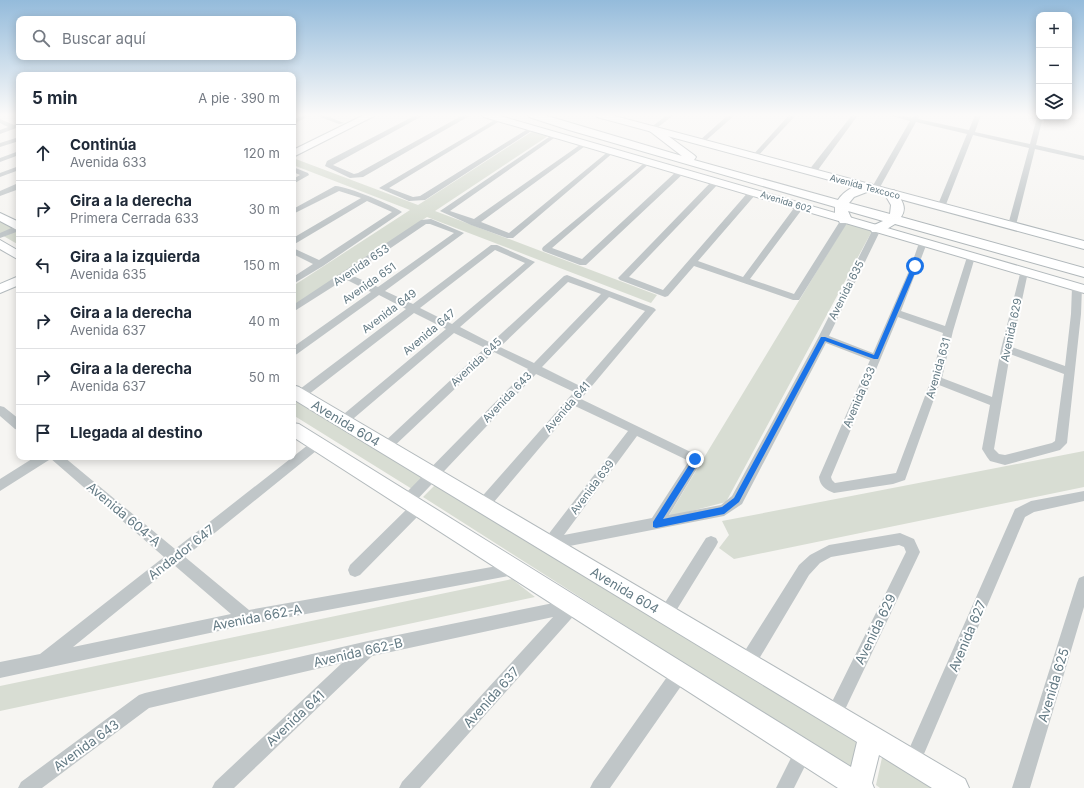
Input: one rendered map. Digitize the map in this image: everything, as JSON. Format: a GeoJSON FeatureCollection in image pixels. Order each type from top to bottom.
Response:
{"type":"FeatureCollection","features":[{"type":"Feature","properties":{"kind":"main road","name":"Avenida 602"},"geometry":{"type":"LineString","coordinates":[[637,152],[651,157],[842,202]]}},
{"type":"Feature","properties":{"kind":"main road","name":"Avenida 602"},"geometry":{"type":"LineString","coordinates":[[672,152],[895,217],[1084,268]]}},
{"type":"Feature","properties":{"kind":"main road"},"geometry":{"type":"LineString","coordinates":[[683,152],[690,157]]}},
{"type":"Feature","properties":{"kind":"main road"},"geometry":{"type":"LineString","coordinates":[[845,220],[841,211],[842,202],[853,192],[871,188]]}},
{"type":"Feature","properties":{"kind":"main road"},"geometry":{"type":"LineString","coordinates":[[877,229],[895,217],[898,203],[890,194]]}},
{"type":"Feature","properties":{"kind":"main road","name":"Avenida 602"},"geometry":{"type":"LineString","coordinates":[[895,217],[1084,273]]}},
{"type":"Feature","properties":{"kind":"street"},"geometry":{"type":"LineString","coordinates":[[353,152],[328,165],[355,176],[400,152]]}},
{"type":"Feature","properties":{"kind":"street"},"geometry":{"type":"LineString","coordinates":[[444,152],[383,188],[417,200],[495,152]]}},
{"type":"Feature","properties":{"kind":"street"},"geometry":{"type":"LineString","coordinates":[[531,152],[444,211],[510,236],[611,152]]}},
{"type":"Feature","properties":{"kind":"street"},"geometry":{"type":"LineString","coordinates":[[474,223],[574,152]]}},
{"type":"Feature","properties":{"kind":"street","name":"Avenida 602"},"geometry":{"type":"LineString","coordinates":[[617,152],[651,157],[681,172],[1080,288]]}},
{"type":"Feature","properties":{"kind":"street","name":"Avenida Texcoco"},"geometry":{"type":"LineString","coordinates":[[736,152],[1084,245]]}},
{"type":"Feature","properties":{"kind":"street"},"geometry":{"type":"LineString","coordinates":[[754,157],[759,152]]}},
{"type":"Feature","properties":{"kind":"street"},"geometry":{"type":"LineString","coordinates":[[812,172],[828,152]]}},
{"type":"Feature","properties":{"kind":"street"},"geometry":{"type":"LineString","coordinates":[[871,188],[894,152]]}},
{"type":"Feature","properties":{"kind":"street"},"geometry":{"type":"LineString","coordinates":[[941,207],[963,152]]}},
{"type":"Feature","properties":{"kind":"street"},"geometry":{"type":"LineString","coordinates":[[1012,225],[1032,152]]}},
{"type":"Feature","properties":{"kind":"street"},"geometry":{"type":"LineString","coordinates":[[1055,152],[1084,158]]}},
{"type":"Feature","properties":{"kind":"street"},"geometry":{"type":"LineString","coordinates":[[0,160],[16,154]]}},
{"type":"Feature","properties":{"kind":"street"},"geometry":{"type":"LineString","coordinates":[[651,157],[546,249],[583,263],[681,172]]}},
{"type":"Feature","properties":{"kind":"street"},"geometry":{"type":"LineString","coordinates":[[0,175],[16,169]]}},
{"type":"Feature","properties":{"kind":"street"},"geometry":{"type":"LineString","coordinates":[[296,170],[305,175],[296,180]]}},
{"type":"Feature","properties":{"kind":"street"},"geometry":{"type":"LineString","coordinates":[[716,182],[623,278],[665,294],[753,192]]}},
{"type":"Feature","properties":{"kind":"street"},"geometry":{"type":"LineString","coordinates":[[0,194],[16,187]]}},
{"type":"Feature","properties":{"kind":"street"},"geometry":{"type":"LineString","coordinates":[[296,210],[338,188],[367,198]]}},
{"type":"Feature","properties":{"kind":"street"},"geometry":{"type":"LineString","coordinates":[[296,240],[367,198]]}},
{"type":"Feature","properties":{"kind":"street","name":"Avenida 653"},"geometry":{"type":"LineString","coordinates":[[296,279],[398,212],[367,198]]}},
{"type":"Feature","properties":{"kind":"street"},"geometry":{"type":"LineString","coordinates":[[745,280],[800,206]]}},
{"type":"Feature","properties":{"kind":"street"},"geometry":{"type":"LineString","coordinates":[[0,216],[16,226]]}},
{"type":"Feature","properties":{"kind":"street"},"geometry":{"type":"LineString","coordinates":[[692,262],[796,298],[845,220]]}},
{"type":"Feature","properties":{"kind":"street","name":"Avenida 653"},"geometry":{"type":"LineString","coordinates":[[296,307],[424,222],[429,221],[460,233]]}},
{"type":"Feature","properties":{"kind":"street"},"geometry":{"type":"LineString","coordinates":[[0,236],[16,229]]}},
{"type":"Feature","properties":{"kind":"street","name":"Avenida 635"},"geometry":{"type":"LineString","coordinates":[[656,524],[724,510],[737,500],[823,338],[877,229]]}},
{"type":"Feature","properties":{"kind":"street","name":"Avenida 651"},"geometry":{"type":"LineString","coordinates":[[296,350],[460,233]]}},
{"type":"Feature","properties":{"kind":"street","name":"Avenida 633"},"geometry":{"type":"LineString","coordinates":[[899,477],[839,488],[828,485],[825,481],[915,266],[923,243]]}},
{"type":"Feature","properties":{"kind":"street"},"geometry":{"type":"LineString","coordinates":[[0,244],[16,254]]}},
{"type":"Feature","properties":{"kind":"street","name":"Avenida 649"},"geometry":{"type":"LineString","coordinates":[[296,393],[494,247],[531,262]]}},
{"type":"Feature","properties":{"kind":"street"},"geometry":{"type":"LineString","coordinates":[[296,252],[320,264]]}},
{"type":"Feature","properties":{"kind":"street","name":"Avenida 631"},"geometry":{"type":"LineString","coordinates":[[899,477],[936,380],[948,331],[971,257]]}},
{"type":"Feature","properties":{"kind":"street","name":"Avenida 647"},"geometry":{"type":"LineString","coordinates":[[343,421],[531,262]]}},
{"type":"Feature","properties":{"kind":"street","name":"Avenida 629"},"geometry":{"type":"LineString","coordinates":[[1024,272],[1006,349],[988,448],[993,457],[1005,460],[1059,445],[1062,441],[1070,372]]}},
{"type":"Feature","properties":{"kind":"street"},"geometry":{"type":"LineString","coordinates":[[345,275],[535,368],[635,430],[692,456],[695,459],[695,462],[656,524],[549,544]]}},
{"type":"Feature","properties":{"kind":"street","name":"Avenida 645"},"geometry":{"type":"LineString","coordinates":[[386,447],[567,278],[608,293]]}},
{"type":"Feature","properties":{"kind":"street"},"geometry":{"type":"LineString","coordinates":[[0,289],[16,281]]}},
{"type":"Feature","properties":{"kind":"street"},"geometry":{"type":"LineString","coordinates":[[1006,349],[1070,372],[1080,288]]}},
{"type":"Feature","properties":{"kind":"street"},"geometry":{"type":"LineString","coordinates":[[0,298],[16,290]]}},
{"type":"Feature","properties":{"kind":"street","name":"Avenida 641"},"geometry":{"type":"LineString","coordinates":[[482,505],[651,310],[608,293]]}},
{"type":"Feature","properties":{"kind":"street","name":"Avenida 643"},"geometry":{"type":"LineString","coordinates":[[355,570],[412,504],[432,474],[608,293]]}},
{"type":"Feature","properties":{"kind":"street"},"geometry":{"type":"LineString","coordinates":[[895,312],[948,331]]}},
{"type":"Feature","properties":{"kind":"street"},"geometry":{"type":"LineString","coordinates":[[823,338],[876,358]]}},
{"type":"Feature","properties":{"kind":"street"},"geometry":{"type":"LineString","coordinates":[[936,380],[997,403]]}},
{"type":"Feature","properties":{"kind":"street","name":"Avenida 604"},"geometry":{"type":"LineString","coordinates":[[296,393],[956,788]]}},
{"type":"Feature","properties":{"kind":"street"},"geometry":{"type":"LineString","coordinates":[[0,410],[16,423]]}},
{"type":"Feature","properties":{"kind":"street","name":"Avenida 639"},"geometry":{"type":"LineString","coordinates":[[549,544],[635,430]]}},
{"type":"Feature","properties":{"kind":"street"},"geometry":{"type":"LineString","coordinates":[[296,431],[859,787],[871,737]]}},
{"type":"Feature","properties":{"kind":"street","name":"Andador 647"},"geometry":{"type":"LineString","coordinates":[[44,660],[317,444]]}},
{"type":"Feature","properties":{"kind":"street"},"geometry":{"type":"LineString","coordinates":[[0,486],[40,460]]}},
{"type":"Feature","properties":{"kind":"street","name":"Avenida 604-A"},"geometry":{"type":"LineString","coordinates":[[60,460],[247,618]]}},
{"type":"Feature","properties":{"kind":"street","name":"Avenida 627"},"geometry":{"type":"LineString","coordinates":[[912,762],[1018,516],[1023,511],[1031,507],[1084,496]]}},
{"type":"Feature","properties":{"kind":"street","name":"Avenida 629"},"geometry":{"type":"LineString","coordinates":[[747,663],[804,570],[815,559],[830,552],[900,539],[910,543],[913,552],[834,714]]}},
{"type":"Feature","properties":{"kind":"street"},"geometry":{"type":"LineString","coordinates":[[666,614],[711,542]]}},
{"type":"Feature","properties":{"kind":"street","name":"Avenida 662-A"},"geometry":{"type":"LineString","coordinates":[[0,670],[247,618],[514,569]]}},
{"type":"Feature","properties":{"kind":"street","name":"Avenida 625"},"geometry":{"type":"LineString","coordinates":[[1021,788],[1084,583]]}},
{"type":"Feature","properties":{"kind":"street","name":"Avenida 662-B"},"geometry":{"type":"LineString","coordinates":[[145,701],[369,649],[573,606]]}},
{"type":"Feature","properties":{"kind":"street","name":"Avenida 637"},"geometry":{"type":"LineString","coordinates":[[408,788],[573,606]]}},
{"type":"Feature","properties":{"kind":"street","name":"Avenida 641"},"geometry":{"type":"LineString","coordinates":[[221,788],[369,649]]}},
{"type":"Feature","properties":{"kind":"street"},"geometry":{"type":"LineString","coordinates":[[599,788],[680,673]]}},
{"type":"Feature","properties":{"kind":"street","name":"Avenida 643"},"geometry":{"type":"LineString","coordinates":[[27,788],[145,701]]}},
{"type":"Feature","properties":{"kind":"street"},"geometry":{"type":"LineString","coordinates":[[785,788],[803,752]]}},
{"type":"Feature","properties":{"kind":"shaded area"},"geometry":{"type":"Polygon","coordinates":[[[501,152],[524,152],[435,211],[657,295],[651,303],[427,217],[296,304],[296,284],[410,210],[296,166],[296,159],[418,205],[501,152]]]}},
{"type":"Feature","properties":{"kind":"shaded area"},"geometry":{"type":"Polygon","coordinates":[[[0,221],[16,230],[16,243],[0,234],[0,221]]]}},
{"type":"Feature","properties":{"kind":"shaded area"},"geometry":{"type":"Polygon","coordinates":[[[846,223],[872,231],[726,502],[668,517],[846,223]]]}},
{"type":"Feature","properties":{"kind":"shaded area"},"geometry":{"type":"Polygon","coordinates":[[[296,400],[424,476],[412,489],[296,417],[296,400]]]}},
{"type":"Feature","properties":{"kind":"shaded area"},"geometry":{"type":"Polygon","coordinates":[[[1084,451],[1084,487],[734,559],[719,548],[729,535],[722,521],[1084,451]]]}},
{"type":"Feature","properties":{"kind":"shaded area"},"geometry":{"type":"Polygon","coordinates":[[[436,484],[861,739],[853,771],[423,497],[436,484]]]}},
{"type":"Feature","properties":{"kind":"shaded area"},"geometry":{"type":"Polygon","coordinates":[[[512,579],[535,597],[0,711],[0,686],[512,579]]]}},
{"type":"Feature","properties":{"kind":"shaded area"},"geometry":{"type":"Polygon","coordinates":[[[883,753],[942,788],[880,788],[876,785],[883,753]]]}},
{"type":"Feature","properties":{"kind":"route"},"geometry":{"type":"LineString","coordinates":[[695,459],[695,462],[656,524],[724,510],[737,500],[823,338],[876,358],[915,266]]}}]}
